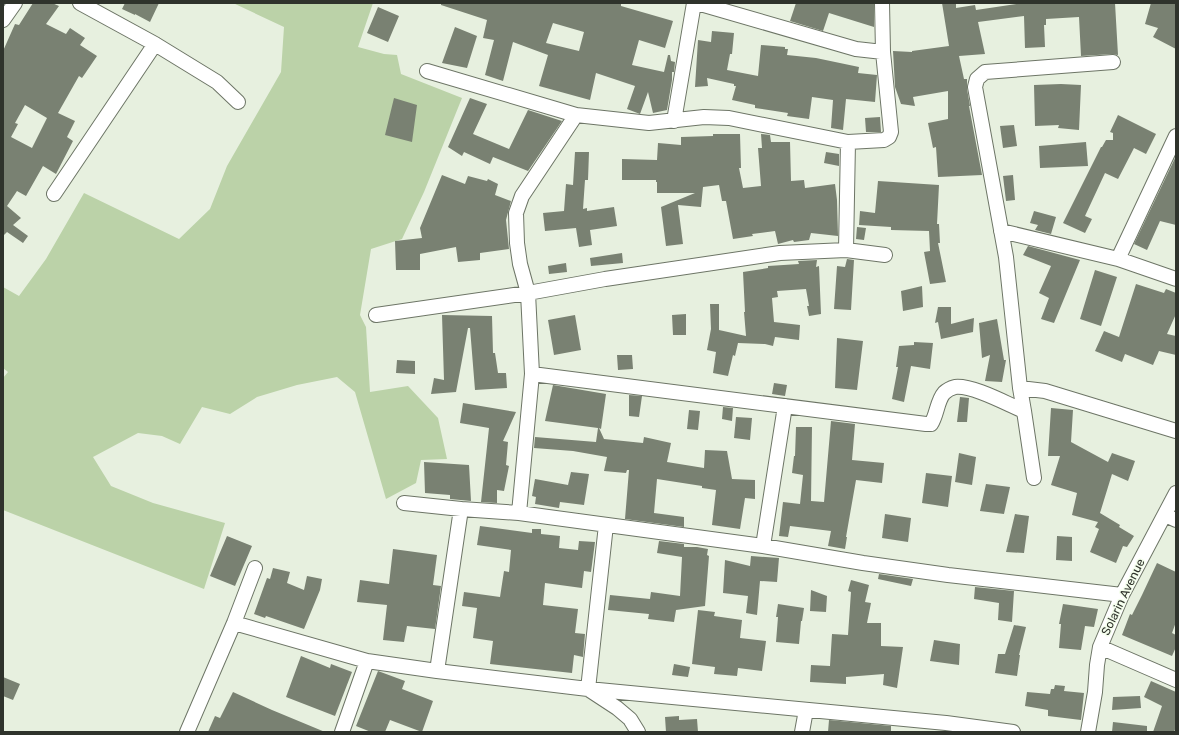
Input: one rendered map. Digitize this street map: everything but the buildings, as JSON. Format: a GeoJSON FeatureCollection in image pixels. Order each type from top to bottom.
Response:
{"type":"FeatureCollection","features":[{"type":"Feature","properties":{"kind":"street"},"geometry":{"type":"LineString","coordinates":[[3,20],[15,3]]}},
{"type":"Feature","properties":{"kind":"street"},"geometry":{"type":"LineString","coordinates":[[80,3],[155,44],[217,82],[238,102]]}},
{"type":"Feature","properties":{"kind":"street"},"geometry":{"type":"LineString","coordinates":[[674,121],[694,3]]}},
{"type":"Feature","properties":{"kind":"street"},"geometry":{"type":"LineString","coordinates":[[697,3],[856,49],[882,52]]}},
{"type":"Feature","properties":{"kind":"street"},"geometry":{"type":"LineString","coordinates":[[427,71],[576,115],[649,123],[704,117],[729,118],[848,142],[884,140],[889,137],[891,132],[882,52],[882,3]]}},
{"type":"Feature","properties":{"kind":"street"},"geometry":{"type":"LineString","coordinates":[[54,194],[155,44]]}},
{"type":"Feature","properties":{"kind":"street"},"geometry":{"type":"LineString","coordinates":[[1034,478],[1020,388],[1006,256],[975,87],[977,79],[985,72],[1113,62]]}},
{"type":"Feature","properties":{"kind":"street"},"geometry":{"type":"LineString","coordinates":[[519,513],[532,374],[528,293],[520,264],[517,243],[516,214],[522,196],[576,115]]}},
{"type":"Feature","properties":{"kind":"street"},"geometry":{"type":"LineString","coordinates":[[1118,259],[1176,136]]}},
{"type":"Feature","properties":{"kind":"street"},"geometry":{"type":"LineString","coordinates":[[846,250],[848,142]]}},
{"type":"Feature","properties":{"kind":"street"},"geometry":{"type":"LineString","coordinates":[[1001,231],[1118,259],[1176,279]]}},
{"type":"Feature","properties":{"kind":"street"},"geometry":{"type":"LineString","coordinates":[[376,315],[528,293],[605,278],[780,253],[846,250],[885,255]]}},
{"type":"Feature","properties":{"kind":"street"},"geometry":{"type":"LineString","coordinates":[[532,374],[926,424],[930,424],[934,420],[943,394],[954,387],[982,393],[1024,411]]}},
{"type":"Feature","properties":{"kind":"street"},"geometry":{"type":"LineString","coordinates":[[1020,388],[1046,391],[1176,430]]}},
{"type":"Feature","properties":{"kind":"street"},"geometry":{"type":"LineString","coordinates":[[763,546],[785,406]]}},
{"type":"Feature","properties":{"kind":"street","name":"Solarin Avenue"},"geometry":{"type":"LineString","coordinates":[[1088,732],[1095,692],[1100,647],[1122,595],[1170,518],[1176,493]]}},
{"type":"Feature","properties":{"kind":"street"},"geometry":{"type":"LineString","coordinates":[[404,503],[519,513],[763,546],[863,564],[1122,595]]}},
{"type":"Feature","properties":{"kind":"street"},"geometry":{"type":"LineString","coordinates":[[437,671],[461,509]]}},
{"type":"Feature","properties":{"kind":"street"},"geometry":{"type":"LineString","coordinates":[[588,689],[606,525]]}},
{"type":"Feature","properties":{"kind":"street"},"geometry":{"type":"LineString","coordinates":[[187,732],[234,623],[255,568]]}},
{"type":"Feature","properties":{"kind":"street"},"geometry":{"type":"LineString","coordinates":[[234,623],[367,661],[437,671],[588,689],[806,710],[946,727],[1013,732]]}},
{"type":"Feature","properties":{"kind":"street"},"geometry":{"type":"LineString","coordinates":[[1100,647],[1176,680]]}},
{"type":"Feature","properties":{"kind":"street"},"geometry":{"type":"LineString","coordinates":[[342,732],[367,661]]}},
{"type":"Feature","properties":{"kind":"street"},"geometry":{"type":"LineString","coordinates":[[588,689],[617,708],[630,719],[638,732]]}},
{"type":"Feature","properties":{"kind":"street"},"geometry":{"type":"LineString","coordinates":[[802,732],[806,710]]}},
{"type":"Feature","properties":{"kind":"green space"},"geometry":{"type":"Polygon","coordinates":[[[233,3],[373,3],[358,47],[384,54],[397,55],[401,74],[462,98],[424,192],[402,239],[371,249],[360,315],[366,327],[370,392],[408,386],[438,418],[447,459],[421,460],[416,483],[386,499],[355,392],[337,377],[297,385],[257,397],[230,414],[202,407],[180,444],[162,436],[138,433],[93,457],[111,486],[153,503],[225,523],[204,589],[3,510],[3,378],[8,372],[3,368],[3,287],[19,296],[46,259],[84,193],[179,239],[210,209],[227,166],[281,72],[284,27],[233,3]]]}}]}
